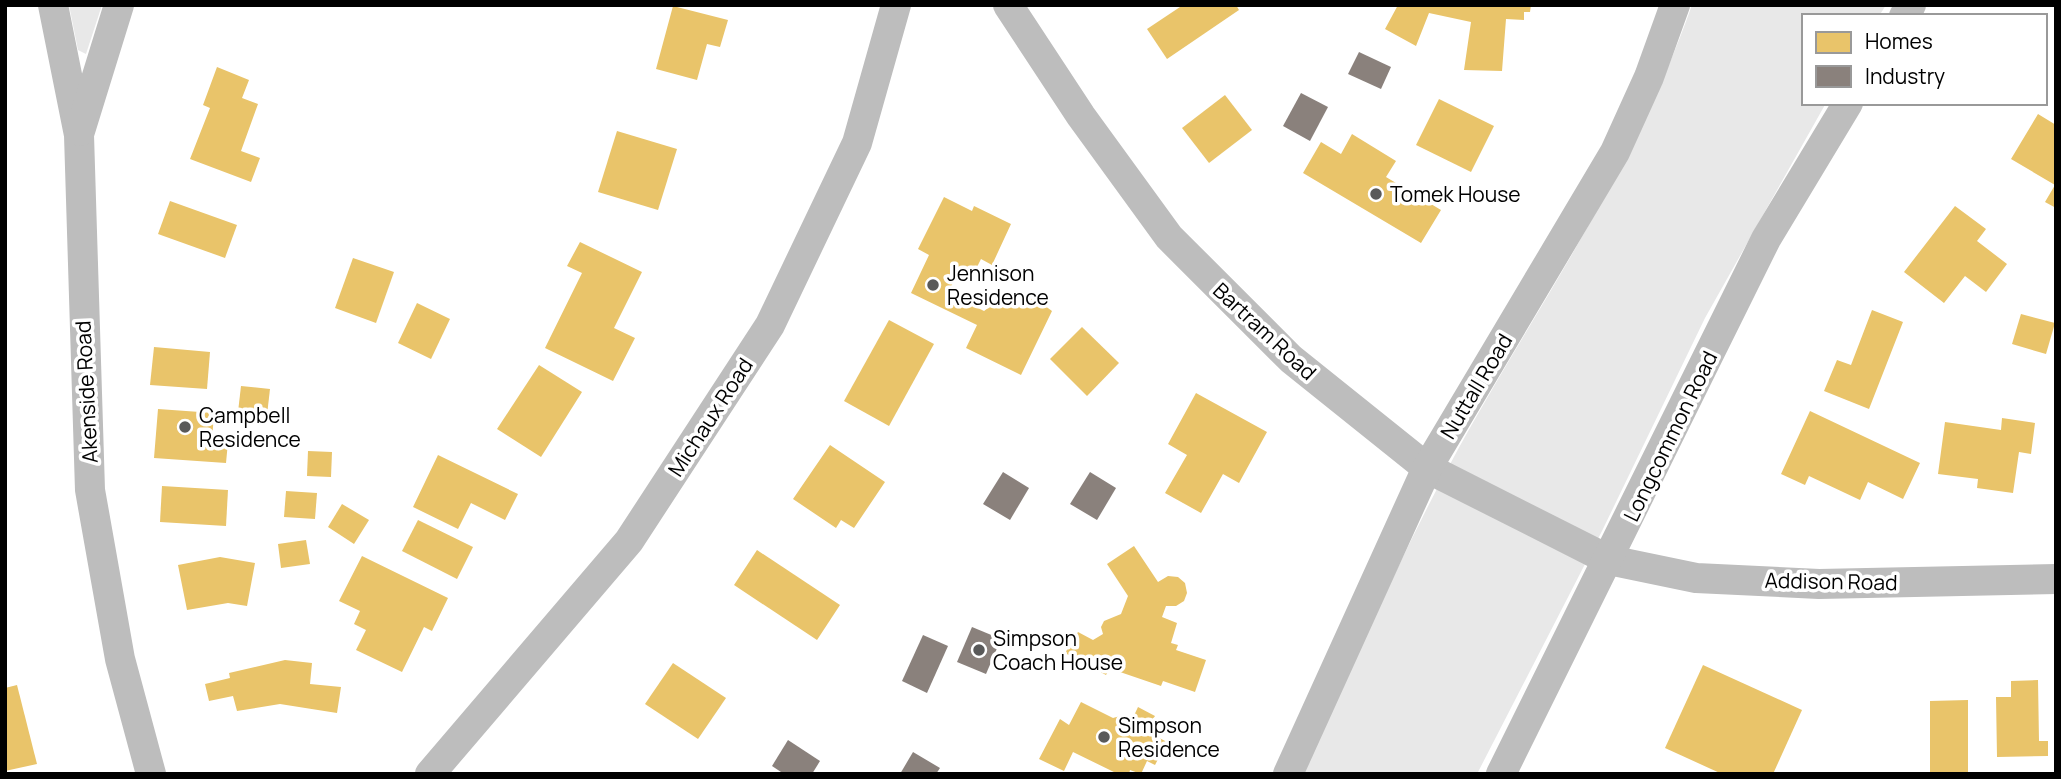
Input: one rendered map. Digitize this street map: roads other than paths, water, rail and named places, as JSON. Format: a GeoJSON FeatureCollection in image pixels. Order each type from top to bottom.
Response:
{"type":"FeatureCollection","features":[{"type":"Feature","properties":{"kind":"street","name":"Akenside Road"},"geometry":{"type":"LineString","coordinates":[[53,5],[79,135],[82,318],[90,490],[120,659],[152,774]]}},
{"type":"Feature","properties":{"kind":"street"},"geometry":{"type":"LineString","coordinates":[[79,135],[119,5]]}},
{"type":"Feature","properties":{"kind":"street","name":"Michaux Road"},"geometry":{"type":"LineString","coordinates":[[430,774],[629,541],[770,325],[857,143],[896,5]]}},
{"type":"Feature","properties":{"kind":"street","name":"Bartram Road"},"geometry":{"type":"LineString","coordinates":[[1008,5],[1081,116],[1169,237],[1291,359],[1427,468],[1609,560]]}},
{"type":"Feature","properties":{"kind":"street","name":"Nuttall Road"},"geometry":{"type":"LineString","coordinates":[[1288,774],[1427,468],[1615,152],[1649,77],[1675,5]]}},
{"type":"Feature","properties":{"kind":"street","name":"Longcommon Road"},"geometry":{"type":"LineString","coordinates":[[1501,774],[1766,240],[1848,105]]}},
{"type":"Feature","properties":{"kind":"street","name":"Addison Road"},"geometry":{"type":"LineString","coordinates":[[1609,560],[1696,578],[1819,584],[2056,579]]}},
{"type":"Feature","properties":{"kind":"place","name":"Tomek House"},"geometry":{"type":"Point","coordinates":[1376,194]}},
{"type":"Feature","properties":{"kind":"place","name":"Jennison Residence"},"geometry":{"type":"Point","coordinates":[933,285]}},
{"type":"Feature","properties":{"kind":"place","name":"Campbell Residence"},"geometry":{"type":"Point","coordinates":[185,427]}},
{"type":"Feature","properties":{"kind":"place","name":"Simpson Coach House"},"geometry":{"type":"Point","coordinates":[979,650]}},
{"type":"Feature","properties":{"kind":"place","name":"Simpson Residence"},"geometry":{"type":"Point","coordinates":[1104,737]}}]}
